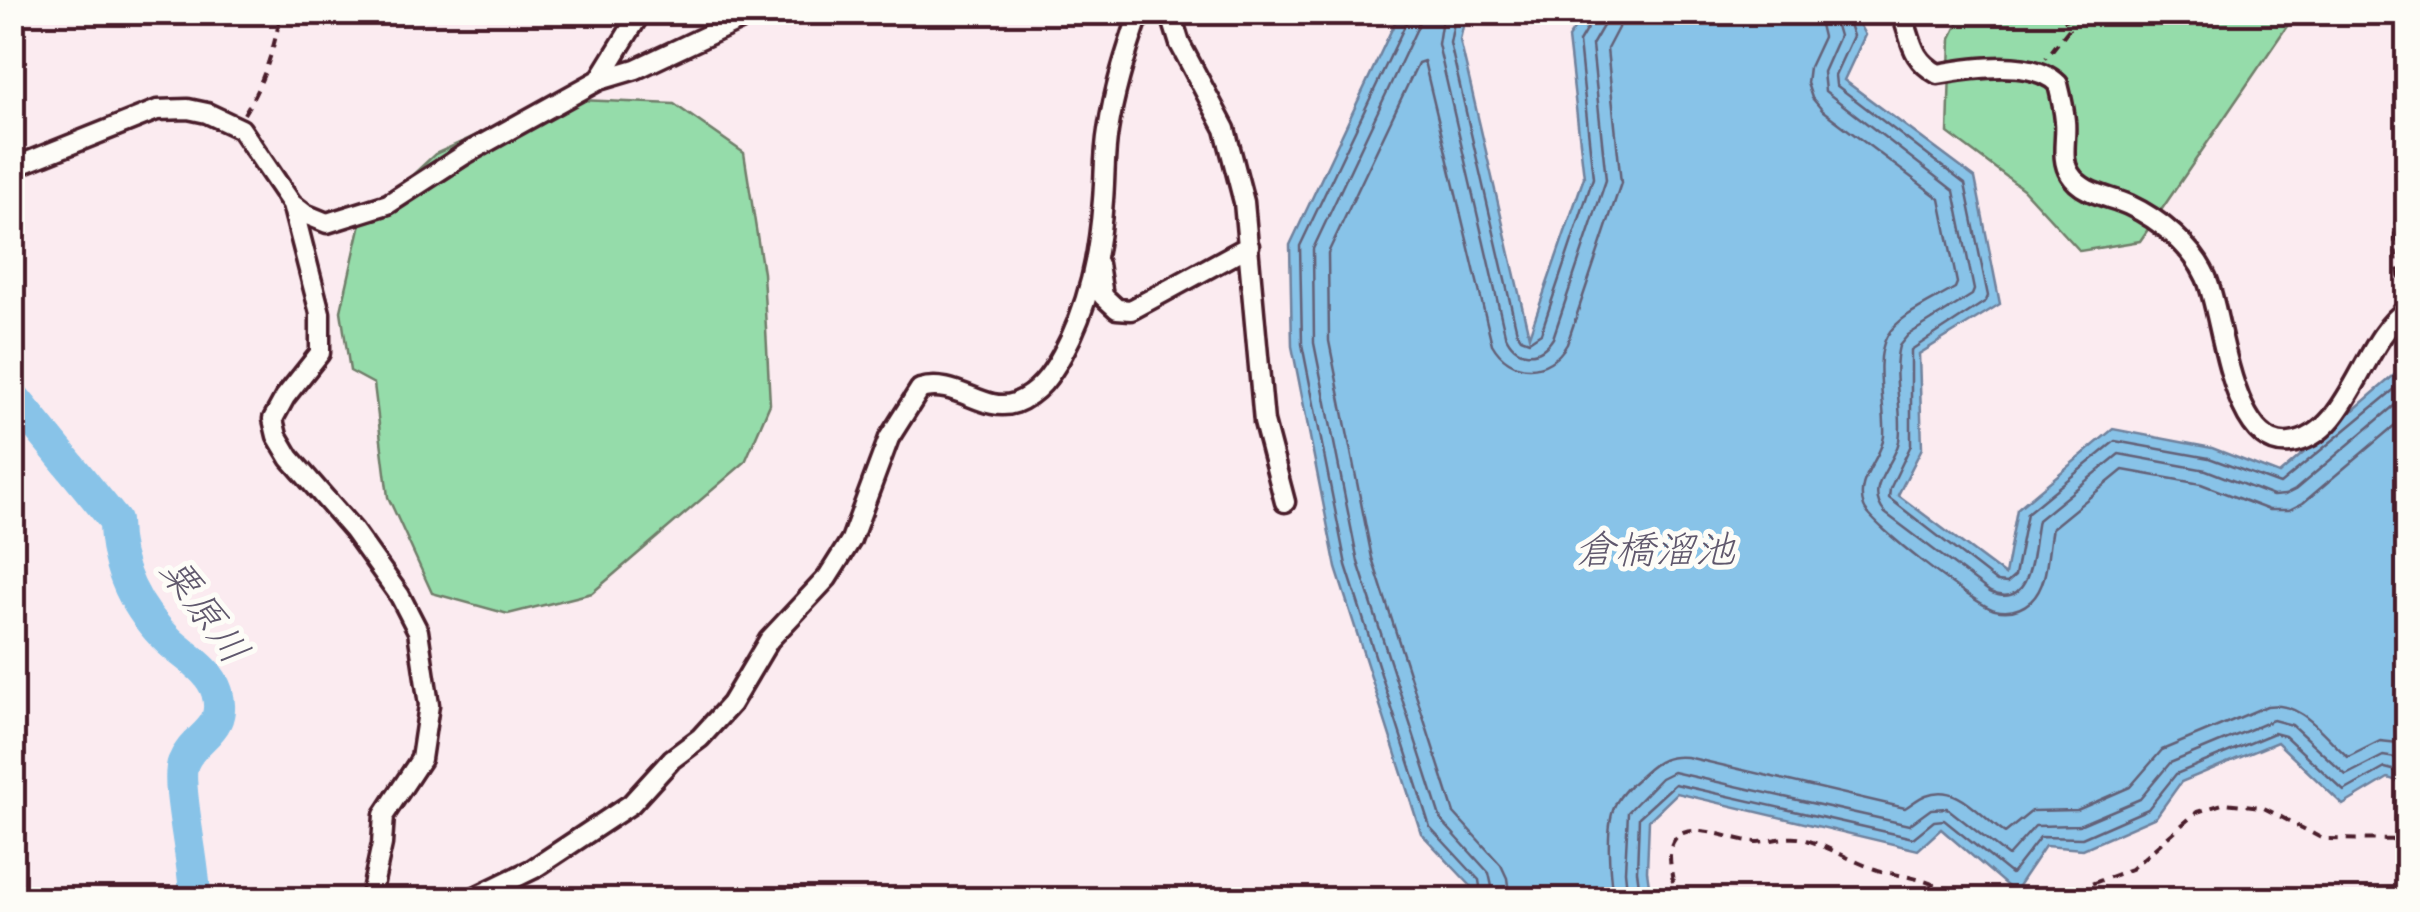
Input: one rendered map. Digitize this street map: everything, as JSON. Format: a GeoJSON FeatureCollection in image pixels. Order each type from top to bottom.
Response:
{"type":"FeatureCollection","features":[{"type":"Feature","properties":{"kind":"street"},"geometry":{"type":"LineString","coordinates":[[599,80],[641,12]]}},
{"type":"Feature","properties":{"kind":"street"},"geometry":{"type":"LineString","coordinates":[[12,168],[157,110],[198,111],[237,127],[292,204],[328,223],[388,204],[467,152],[599,80],[636,68],[757,12]]}},
{"type":"Feature","properties":{"kind":"street"},"geometry":{"type":"LineString","coordinates":[[470,900],[533,868],[631,804],[672,759],[700,738],[732,704],[769,640],[826,578],[852,540],[889,438],[920,388],[936,384],[990,404],[1011,405],[1033,394],[1052,373],[1080,323],[1098,257],[1107,135],[1117,78],[1140,12]]}},
{"type":"Feature","properties":{"kind":"street"},"geometry":{"type":"LineString","coordinates":[[1170,12],[1180,44],[1225,129],[1244,202],[1264,422],[1285,502]]}},
{"type":"Feature","properties":{"kind":"street"},"geometry":{"type":"LineString","coordinates":[[1900,12],[1909,46],[1917,59],[1938,74],[1975,67],[2037,70],[2058,84],[2066,126],[2064,153],[2068,172],[2082,188],[2130,205],[2159,222],[2188,250],[2206,275],[2241,402],[2252,424],[2270,438],[2290,443],[2314,433],[2343,406],[2357,375],[2395,318],[2406,309]]}},
{"type":"Feature","properties":{"kind":"street"},"geometry":{"type":"LineString","coordinates":[[292,204],[320,313],[320,353],[273,419],[276,436],[400,596],[418,631],[429,705],[421,759],[384,815],[370,900]]}},
{"type":"Feature","properties":{"kind":"street"},"geometry":{"type":"LineString","coordinates":[[1098,257],[1103,296],[1117,309],[1132,310],[1249,246]]}},
{"type":"Feature","properties":{"kind":"path"},"geometry":{"type":"LineString","coordinates":[[237,127],[263,82],[281,12]]}},
{"type":"Feature","properties":{"kind":"path"},"geometry":{"type":"LineString","coordinates":[[1993,12],[1998,20],[2058,13],[2064,16],[2070,29],[2037,70]]}},
{"type":"Feature","properties":{"kind":"path"},"geometry":{"type":"LineString","coordinates":[[2406,309],[2394,233],[2398,204],[2408,184]]}},
{"type":"Feature","properties":{"kind":"path"},"geometry":{"type":"LineString","coordinates":[[2061,900],[2066,893],[2130,869],[2197,812],[2225,803],[2262,807],[2324,839],[2408,840]]}},
{"type":"Feature","properties":{"kind":"path"},"geometry":{"type":"LineString","coordinates":[[1672,900],[1674,840],[1686,831],[1700,830],[1741,841],[1800,838],[1877,870],[1917,878],[1946,891],[1953,900]]}},
{"type":"Feature","properties":{"kind":"green space"},"geometry":{"type":"Polygon","coordinates":[[[1963,13],[2296,13],[2140,241],[2080,251],[2023,189],[1948,133],[1951,38],[1963,13]]]}},
{"type":"Feature","properties":{"kind":"green space"},"geometry":{"type":"Polygon","coordinates":[[[556,99],[674,104],[744,153],[763,273],[770,404],[745,462],[592,593],[508,614],[432,593],[388,497],[374,384],[350,371],[341,311],[361,223],[435,154],[556,99]]]}},
{"type":"Feature","properties":{"kind":"water","name":"倉橋溜池"},"geometry":{"type":"Polygon","coordinates":[[[1396,13],[1466,13],[1460,40],[1529,336],[1584,177],[1568,38],[1585,13],[1853,13],[1865,35],[1844,80],[1975,178],[2000,304],[1919,354],[1922,448],[1898,495],[2005,575],[2017,509],[2113,429],[2212,448],[2279,474],[2407,364],[2407,784],[2388,778],[2343,805],[2277,742],[2181,782],[2156,817],[2083,849],[2045,846],[2014,892],[1941,829],[1918,850],[1677,793],[1649,820],[1647,871],[1651,899],[1473,899],[1471,886],[1421,833],[1336,568],[1292,346],[1290,245],[1398,16],[1396,13]]]}},
{"type":"Feature","properties":{"kind":"waterway","name":"粟原川"},"geometry":{"type":"LineString","coordinates":[[12,395],[115,521],[123,572],[147,616],[203,670],[217,692],[218,716],[188,754],[181,774],[195,900]]}}]}
